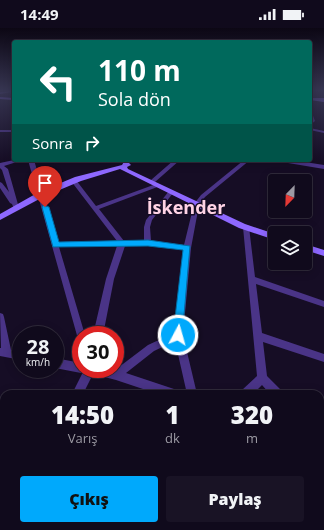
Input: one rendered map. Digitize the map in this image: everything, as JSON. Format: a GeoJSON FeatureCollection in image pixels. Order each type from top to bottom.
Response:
{"type":"FeatureCollection","features":[{"type":"Feature","properties":{"kind":"main road"},"geometry":{"type":"LineString","coordinates":[[0,217],[42,194],[76,180],[130,165],[155,183],[196,205],[246,227],[268,235]]}},
{"type":"Feature","properties":{"kind":"main road"},"geometry":{"type":"LineString","coordinates":[[312,249],[324,253]]}},
{"type":"Feature","properties":{"kind":"street"},"geometry":{"type":"LineString","coordinates":[[312,129],[324,132]]}},
{"type":"Feature","properties":{"kind":"street"},"geometry":{"type":"LineString","coordinates":[[0,131],[12,131]]}},
{"type":"Feature","properties":{"kind":"street"},"geometry":{"type":"LineString","coordinates":[[0,165],[12,162]]}},
{"type":"Feature","properties":{"kind":"street"},"geometry":{"type":"LineString","coordinates":[[32,162],[42,194],[78,326]]}},
{"type":"Feature","properties":{"kind":"street"},"geometry":{"type":"LineString","coordinates":[[96,208],[155,183],[175,162]]}},
{"type":"Feature","properties":{"kind":"street"},"geometry":{"type":"LineString","coordinates":[[191,390],[178,335],[187,248],[196,205],[202,196],[244,162]]}},
{"type":"Feature","properties":{"kind":"street"},"geometry":{"type":"LineString","coordinates":[[294,162],[324,167]]}},
{"type":"Feature","properties":{"kind":"street"},"geometry":{"type":"LineString","coordinates":[[0,165],[5,169],[16,208]]}},
{"type":"Feature","properties":{"kind":"street"},"geometry":{"type":"LineString","coordinates":[[76,180],[122,243]]}},
{"type":"Feature","properties":{"kind":"street"},"geometry":{"type":"LineString","coordinates":[[0,184],[16,208]]}},
{"type":"Feature","properties":{"kind":"street"},"geometry":{"type":"LineString","coordinates":[[148,243],[147,227],[149,220],[171,192]]}},
{"type":"Feature","properties":{"kind":"street"},"geometry":{"type":"LineString","coordinates":[[246,227],[262,378],[273,390]]}},
{"type":"Feature","properties":{"kind":"street"},"geometry":{"type":"LineString","coordinates":[[100,326],[110,279],[122,243]]}},
{"type":"Feature","properties":{"kind":"street"},"geometry":{"type":"LineString","coordinates":[[56,245],[148,243],[187,248]]}},
{"type":"Feature","properties":{"kind":"street"},"geometry":{"type":"LineString","coordinates":[[251,279],[324,304]]}},
{"type":"Feature","properties":{"kind":"street"},"geometry":{"type":"LineString","coordinates":[[0,318],[4,353]]}},
{"type":"Feature","properties":{"kind":"street"},"geometry":{"type":"LineString","coordinates":[[124,369],[151,348],[178,335]]}},
{"type":"Feature","properties":{"kind":"street"},"geometry":{"type":"LineString","coordinates":[[258,336],[324,358]]}},
{"type":"Feature","properties":{"kind":"street"},"geometry":{"type":"LineString","coordinates":[[79,390],[83,378]]}},
{"type":"Feature","properties":{"kind":"street"},"geometry":{"type":"LineString","coordinates":[[124,378],[162,390]]}},
{"type":"Feature","properties":{"kind":"street"},"geometry":{"type":"LineString","coordinates":[[250,390],[262,378]]}},
{"type":"Feature","properties":{"kind":"district","name":"İskender"},"geometry":{"type":"Point","coordinates":[186,208]}},
{"type":"Feature","properties":{"kind":"route"},"geometry":{"type":"LineString","coordinates":[[45,207],[56,245],[148,243],[187,248],[178,335]]}}]}
